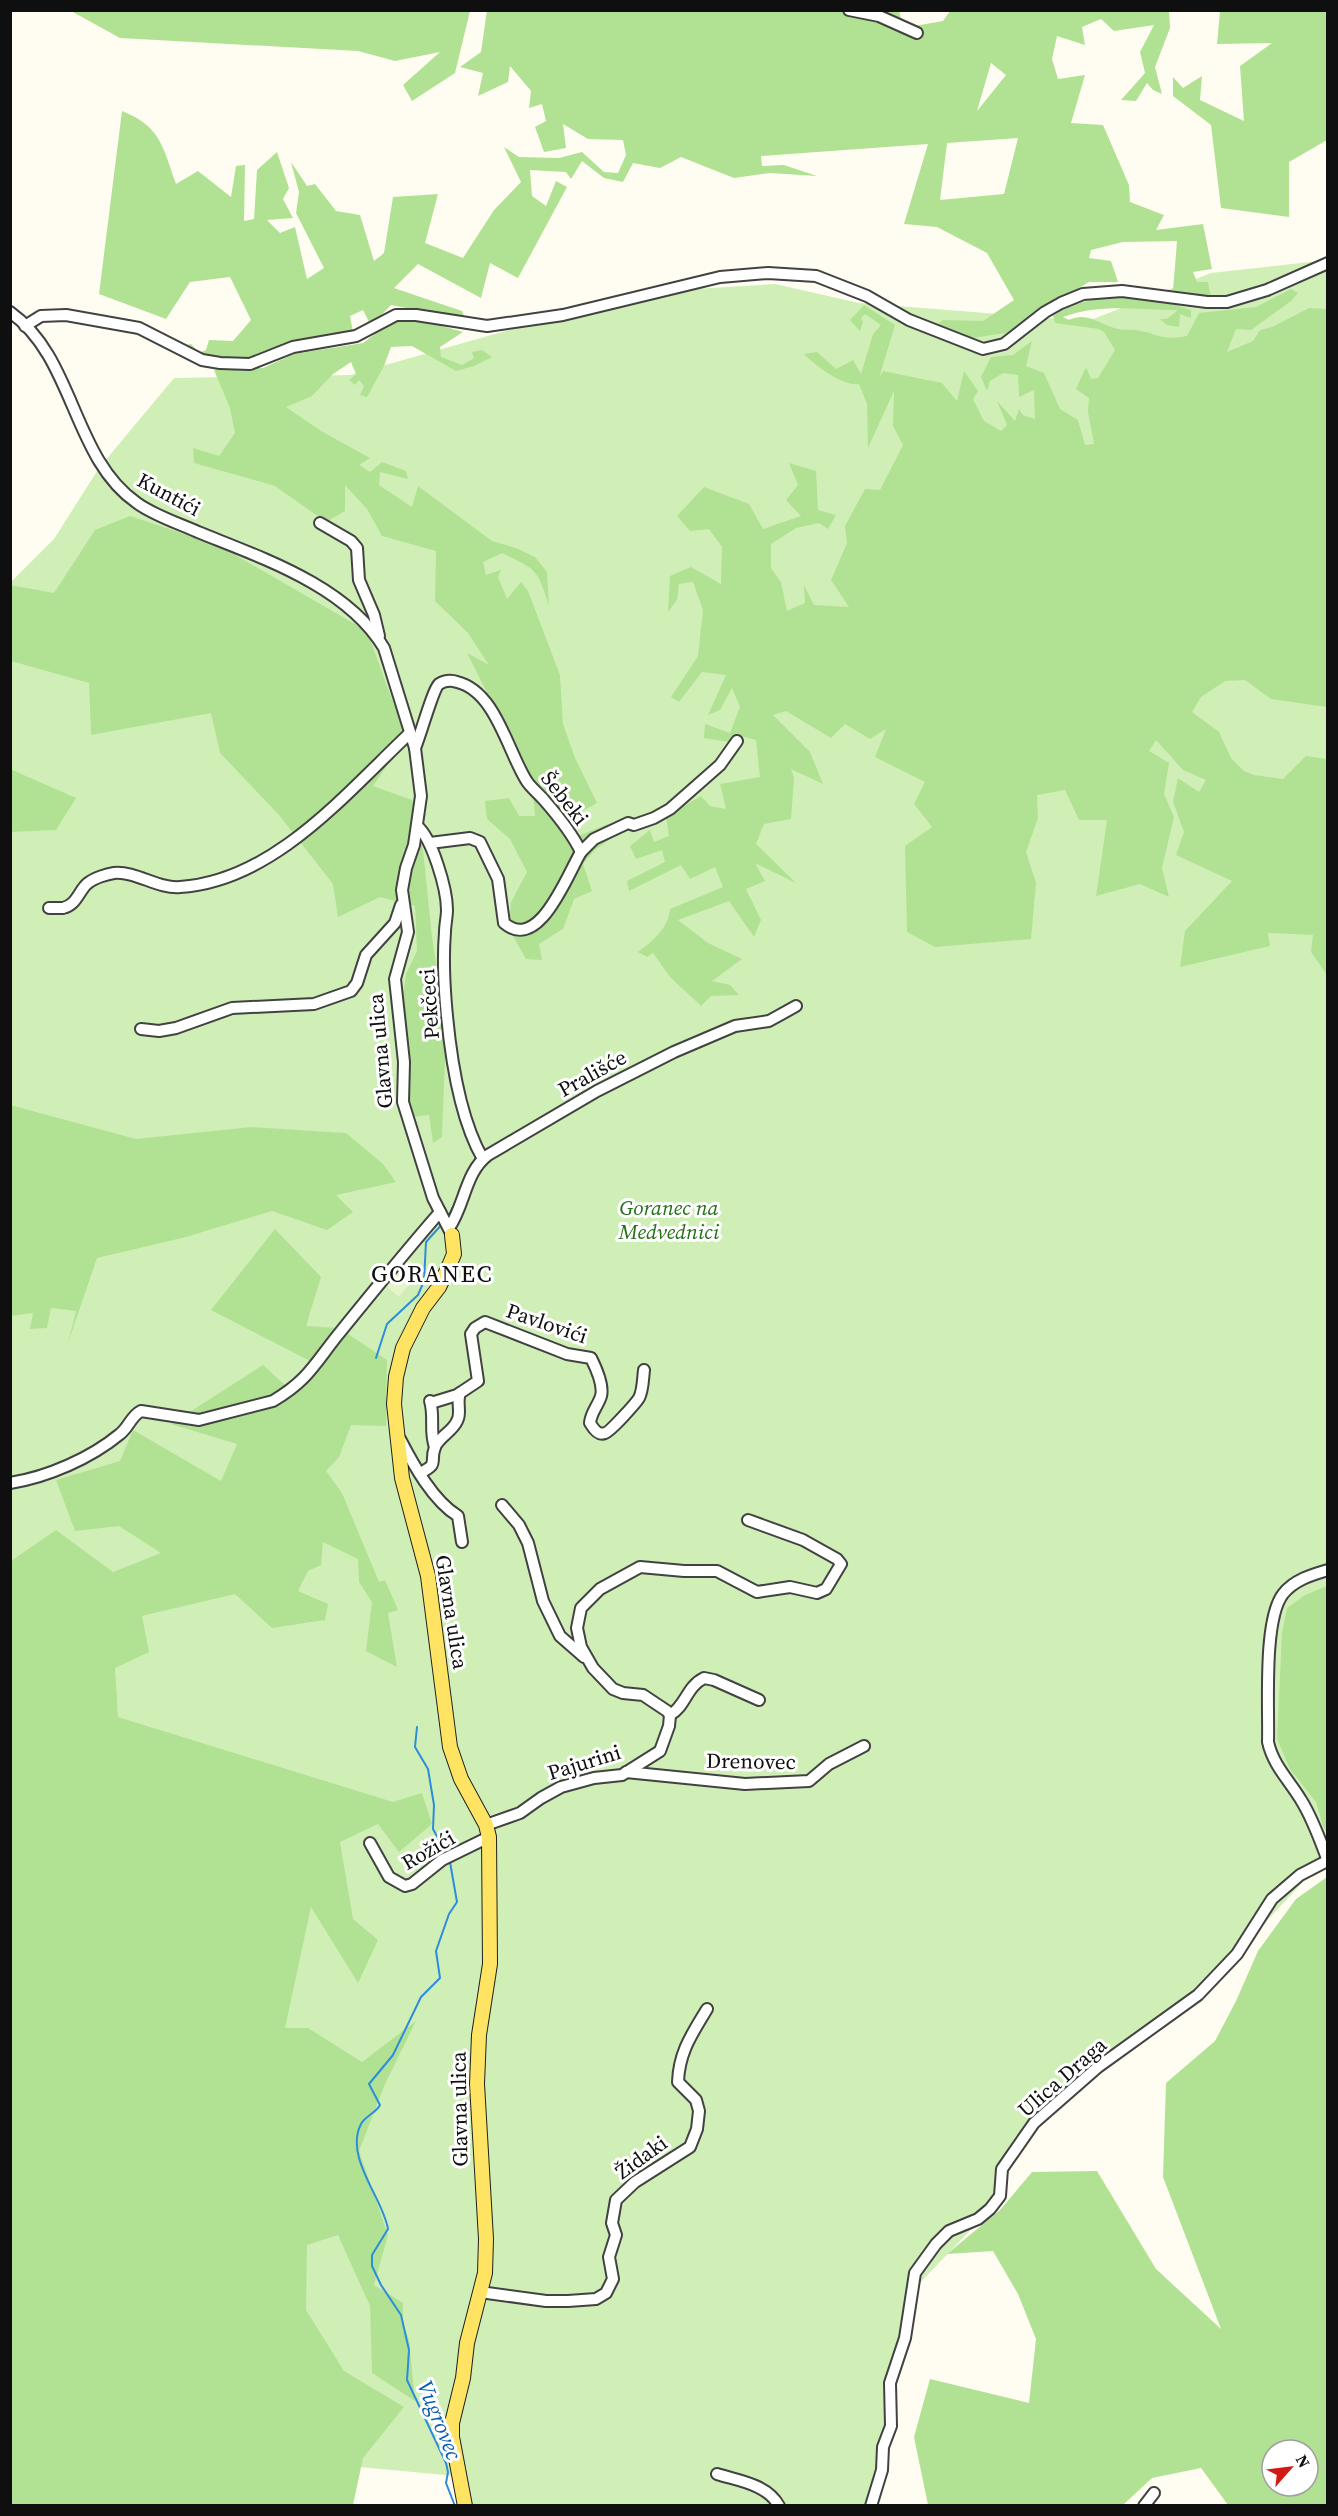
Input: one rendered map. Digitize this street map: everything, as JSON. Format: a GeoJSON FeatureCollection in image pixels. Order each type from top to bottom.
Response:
{"type":"FeatureCollection","features":[{"type":"Feature","properties":{"kind":"main road","name":"Glavna ulica"},"geometry":{"type":"LineString","coordinates":[[446,1223],[454,1254],[439,1287],[423,1308],[403,1348],[396,1377],[394,1404],[402,1478],[428,1576],[450,1747],[461,1779],[487,1831],[490,1964],[479,2036],[477,2084],[486,2239],[485,2273],[467,2343],[463,2378],[452,2423],[452,2437],[465,2505]]}},
{"type":"Feature","properties":{"kind":"street"},"geometry":{"type":"LineString","coordinates":[[849,10],[879,16],[917,33]]}},
{"type":"Feature","properties":{"kind":"street"},"geometry":{"type":"LineString","coordinates":[[26,326],[40,316],[66,315],[140,328],[202,360],[250,364],[293,347],[356,336],[396,315],[416,315],[487,326],[563,315],[720,277],[768,273],[816,276],[867,296],[909,320],[983,349],[1004,344],[1045,312],[1083,294],[1122,291],[1207,302],[1227,302],[1267,290],[1328,263]]}},
{"type":"Feature","properties":{"kind":"street","name":"Kuntići"},"geometry":{"type":"LineString","coordinates":[[10,312],[26,326],[54,368],[71,398],[93,454],[121,491],[138,504],[166,518],[310,580],[345,606],[379,639],[384,648],[415,748]]}},
{"type":"Feature","properties":{"kind":"street","name":"Kuntići"},"geometry":{"type":"LineString","coordinates":[[320,523],[351,541],[357,548],[359,580],[379,632],[379,639]]}},
{"type":"Feature","properties":{"kind":"street","name":"Šebeki"},"geometry":{"type":"LineString","coordinates":[[415,748],[426,720],[431,698],[438,685],[450,680],[464,683],[480,693],[498,722],[526,781],[565,825],[580,852],[594,839],[628,823],[634,825],[654,818],[670,809],[720,765],[736,741]]}},
{"type":"Feature","properties":{"kind":"street"},"geometry":{"type":"LineString","coordinates":[[49,908],[69,905],[79,896],[87,883],[111,873],[125,874],[178,887],[225,878],[250,869],[283,848],[317,820],[360,783],[410,733]]}},
{"type":"Feature","properties":{"kind":"street","name":"Glavna ulica"},"geometry":{"type":"LineString","coordinates":[[415,748],[422,796],[414,845],[406,868],[402,890],[408,932],[395,979],[404,1062],[403,1102],[433,1198],[446,1223]]}},
{"type":"Feature","properties":{"kind":"street","name":"Pekčeci"},"geometry":{"type":"LineString","coordinates":[[417,826],[425,833],[430,843],[447,910],[445,982],[451,1049],[460,1104],[471,1136],[483,1159]]}},
{"type":"Feature","properties":{"kind":"street"},"geometry":{"type":"LineString","coordinates":[[430,843],[470,838],[480,842],[498,879],[504,923],[518,931],[528,930],[541,919],[561,892],[580,852]]}},
{"type":"Feature","properties":{"kind":"street","name":"Glavna ulica"},"geometry":{"type":"LineString","coordinates":[[141,1029],[159,1031],[176,1028],[232,1008],[314,1004],[351,991],[357,983],[366,955],[395,923],[400,905],[404,904]]}},
{"type":"Feature","properties":{"kind":"street","name":"Prališće"},"geometry":{"type":"LineString","coordinates":[[10,1483],[73,1463],[97,1452],[122,1433],[139,1412],[199,1420],[273,1401],[300,1383],[391,1268],[458,1215],[470,1179],[483,1159],[597,1091],[645,1066],[735,1026],[769,1021],[796,1006]]}},
{"type":"Feature","properties":{"kind":"street","name":"Pavlovići"},"geometry":{"type":"LineString","coordinates":[[460,1393],[478,1381],[471,1334],[474,1328],[486,1322],[567,1354],[591,1358],[599,1379],[601,1396],[592,1412],[590,1423],[601,1434],[611,1428],[637,1401],[640,1396],[644,1370]]}},
{"type":"Feature","properties":{"kind":"street"},"geometry":{"type":"LineString","coordinates":[[420,1473],[434,1462],[435,1447],[431,1435],[434,1415],[431,1402],[460,1393]]}},
{"type":"Feature","properties":{"kind":"street"},"geometry":{"type":"LineString","coordinates":[[435,1447],[457,1423],[459,1416],[457,1400],[460,1393]]}},
{"type":"Feature","properties":{"kind":"street"},"geometry":{"type":"LineString","coordinates":[[397,1434],[420,1473],[449,1510],[458,1516],[462,1542]]}},
{"type":"Feature","properties":{"kind":"street"},"geometry":{"type":"LineString","coordinates":[[502,1505],[519,1525],[528,1542],[543,1601],[560,1636],[585,1657],[612,1689],[623,1693],[643,1695],[662,1706],[670,1715],[678,1710],[689,1689],[704,1678],[714,1680],[759,1700]]}},
{"type":"Feature","properties":{"kind":"street"},"geometry":{"type":"LineString","coordinates":[[585,1657],[577,1628],[581,1608],[600,1589],[640,1567],[717,1571],[757,1592],[790,1587],[817,1593],[826,1589],[839,1570],[841,1564],[837,1559],[803,1540],[748,1520]]}},
{"type":"Feature","properties":{"kind":"street"},"geometry":{"type":"LineString","coordinates":[[1327,1861],[1316,1829],[1301,1800],[1271,1755],[1268,1742],[1270,1652],[1276,1605],[1292,1584],[1310,1575],[1328,1570]]}},
{"type":"Feature","properties":{"kind":"street","name":"Pajurini"},"geometry":{"type":"LineString","coordinates":[[487,1831],[561,1787],[626,1773],[660,1751],[669,1726],[670,1715]]}},
{"type":"Feature","properties":{"kind":"street","name":"Drenovec"},"geometry":{"type":"LineString","coordinates":[[626,1773],[745,1784],[809,1781],[829,1764],[864,1746]]}},
{"type":"Feature","properties":{"kind":"street","name":"Rožići"},"geometry":{"type":"LineString","coordinates":[[370,1843],[389,1877],[405,1886],[412,1884],[442,1860],[456,1854],[487,1831]]}},
{"type":"Feature","properties":{"kind":"street","name":"Ulica Draga"},"geometry":{"type":"LineString","coordinates":[[871,2505],[882,2470],[884,2447],[891,2426],[890,2383],[905,2338],[915,2273],[920,2265],[949,2231],[978,2219],[990,2209],[1000,2196],[1002,2169],[1034,2123],[1098,2067],[1198,1995],[1237,1954],[1272,1899],[1300,1875],[1327,1861]]}},
{"type":"Feature","properties":{"kind":"street","name":"Židaki"},"geometry":{"type":"LineString","coordinates":[[480,2292],[546,2301],[596,2299],[606,2293],[614,2279],[609,2257],[616,2235],[612,2223],[616,2200],[644,2175],[690,2147],[697,2129],[699,2111],[696,2100],[678,2082],[681,2056],[707,2009]]}},
{"type":"Feature","properties":{"kind":"street"},"geometry":{"type":"LineString","coordinates":[[717,2474],[761,2488],[774,2497],[779,2505]]}},
{"type":"Feature","properties":{"kind":"street"},"geometry":{"type":"LineString","coordinates":[[1144,2505],[1154,2493]]}},
{"type":"Feature","properties":{"kind":"green space"},"geometry":{"type":"Polygon","coordinates":[[[487,10],[899,10],[903,28],[943,21],[950,11],[1169,11],[1170,28],[1155,67],[1162,94],[1153,90],[1147,83],[1136,101],[1121,100],[1145,73],[1140,52],[1154,25],[1114,31],[1101,19],[1082,27],[1085,45],[1057,36],[1052,59],[1058,79],[1085,75],[1071,123],[1103,125],[1129,185],[1130,202],[1164,215],[1156,230],[1203,224],[1212,269],[1193,272],[1197,282],[1208,282],[1211,297],[1173,290],[1177,241],[1123,242],[1091,250],[1089,258],[1111,261],[1118,282],[1089,282],[1006,333],[972,338],[934,327],[943,320],[983,321],[1014,300],[987,253],[937,227],[904,224],[928,144],[761,156],[762,166],[784,165],[817,176],[770,173],[734,178],[681,157],[660,168],[633,163],[623,182],[604,178],[582,161],[571,179],[566,172],[530,170],[532,196],[546,206],[556,181],[567,187],[518,278],[490,263],[481,298],[418,264],[394,288],[462,311],[466,320],[391,305],[371,326],[363,310],[350,316],[354,337],[250,363],[220,362],[180,346],[191,344],[199,353],[206,350],[209,340],[233,341],[251,320],[230,277],[190,282],[166,319],[99,294],[122,111],[135,117],[153,131],[163,149],[176,184],[198,171],[231,197],[236,166],[245,165],[244,221],[254,219],[257,170],[277,152],[289,188],[283,199],[293,218],[267,220],[280,233],[295,227],[307,279],[324,268],[296,213],[299,192],[291,162],[307,186],[315,184],[336,211],[360,215],[374,261],[384,253],[393,197],[438,194],[425,243],[463,258],[494,210],[521,182],[504,147],[519,157],[559,158],[582,152],[604,172],[618,173],[626,155],[623,140],[588,139],[563,124],[566,148],[544,152],[535,127],[546,121],[542,104],[529,108],[531,91],[510,66],[508,82],[478,96],[483,73],[460,67],[481,52],[487,10]],[[991,63],[977,111],[1006,75],[991,63]],[[1018,138],[947,143],[940,200],[1004,194],[1018,138]]]}},
{"type":"Feature","properties":{"kind":"green space"},"geometry":{"type":"Polygon","coordinates":[[[71,11],[470,11],[455,73],[412,101],[403,85],[440,52],[395,61],[358,51],[120,38],[71,11]]]}},
{"type":"Feature","properties":{"kind":"green space"},"geometry":{"type":"Polygon","coordinates":[[[1220,11],[1327,11],[1327,140],[1289,162],[1289,217],[1221,208],[1211,125],[1173,96],[1173,77],[1183,88],[1202,76],[1200,100],[1244,121],[1240,66],[1272,43],[1217,44],[1220,11]]]}},
{"type":"Feature","properties":{"kind":"green space","name":"Goranec na Medvednici"},"geometry":{"type":"Polygon","coordinates":[[[1327,260],[1327,1856],[1187,2007],[1092,2068],[1034,2127],[980,2220],[915,2288],[887,2409],[873,2505],[470,2505],[455,2476],[11,2434],[11,582],[54,539],[99,468],[174,378],[350,375],[643,292],[775,284],[859,303],[1088,321],[1211,273],[1327,260]]]}},
{"type":"Feature","properties":{"kind":"green space"},"geometry":{"type":"Polygon","coordinates":[[[1291,289],[1298,293],[1291,301],[1251,330],[1236,329],[1227,352],[1253,341],[1260,330],[1272,327],[1309,308],[1327,309],[1327,707],[1271,699],[1245,680],[1225,681],[1201,697],[1192,712],[1219,732],[1231,758],[1244,771],[1254,775],[1283,779],[1306,756],[1327,759],[1327,975],[1311,952],[1313,935],[1268,933],[1270,946],[1180,967],[1185,931],[1232,881],[1176,855],[1184,832],[1173,802],[1178,778],[1199,792],[1206,780],[1183,770],[1156,740],[1149,751],[1169,763],[1164,794],[1174,817],[1162,868],[1169,897],[1140,884],[1096,896],[1107,820],[1079,820],[1065,790],[1037,795],[1038,818],[1026,852],[1036,883],[1031,939],[935,947],[907,932],[905,846],[932,827],[914,804],[925,782],[875,757],[886,729],[870,739],[845,724],[831,738],[786,711],[773,715],[810,752],[823,784],[791,769],[794,778],[791,819],[764,824],[756,844],[796,883],[755,863],[765,881],[746,889],[761,920],[754,937],[729,901],[678,920],[708,943],[742,959],[712,981],[730,985],[739,995],[711,996],[701,1006],[670,977],[653,953],[647,957],[638,952],[663,928],[670,909],[723,887],[715,867],[690,879],[681,865],[629,891],[627,881],[665,862],[662,850],[636,859],[630,846],[650,830],[654,842],[669,836],[666,816],[701,796],[710,806],[726,809],[720,784],[760,777],[756,740],[738,735],[729,742],[704,738],[705,724],[730,733],[740,707],[732,688],[720,710],[708,715],[726,675],[702,672],[679,702],[671,697],[698,656],[703,610],[693,582],[679,584],[677,600],[668,612],[670,576],[691,567],[721,584],[722,547],[709,529],[690,531],[677,516],[704,487],[749,504],[763,529],[801,516],[786,500],[798,485],[789,463],[816,471],[818,510],[836,515],[828,529],[819,523],[796,528],[771,544],[771,568],[781,582],[787,611],[805,603],[804,585],[814,605],[849,607],[831,580],[847,543],[845,526],[865,489],[880,490],[903,445],[893,426],[894,391],[868,448],[867,404],[859,384],[838,379],[804,354],[817,352],[836,369],[853,360],[861,374],[873,334],[881,325],[865,314],[861,318],[863,322],[860,331],[850,320],[864,305],[895,325],[879,378],[883,371],[942,383],[957,401],[964,371],[978,391],[973,399],[984,421],[1001,431],[1007,425],[997,401],[1015,421],[1019,409],[1023,415],[1035,419],[1034,390],[1019,397],[1018,375],[1003,373],[990,381],[987,391],[981,377],[991,357],[1013,355],[1032,341],[1026,366],[1044,373],[1060,409],[1078,420],[1085,445],[1094,444],[1088,412],[1089,398],[1076,389],[1086,367],[1091,379],[1098,378],[1115,350],[1104,332],[1099,329],[1055,323],[1053,316],[1068,307],[1103,298],[1139,298],[1157,301],[1191,310],[1191,318],[1180,314],[1179,327],[1167,325],[1160,319],[1167,319],[1178,310],[1128,308],[1089,310],[1063,317],[1069,320],[1088,318],[1118,329],[1179,337],[1187,336],[1199,313],[1256,307],[1291,289]]]}},
{"type":"Feature","properties":{"kind":"green space"},"geometry":{"type":"Polygon","coordinates":[[[415,318],[463,332],[440,347],[441,357],[462,365],[474,358],[472,352],[482,350],[492,357],[474,366],[456,371],[412,346],[391,347],[384,366],[367,397],[360,395],[364,386],[359,380],[355,385],[349,380],[356,374],[351,362],[333,374],[312,396],[286,407],[321,431],[370,458],[359,465],[370,472],[382,462],[406,471],[408,479],[380,472],[379,485],[412,507],[418,486],[492,541],[516,548],[535,557],[547,572],[549,606],[542,584],[529,567],[502,553],[483,562],[486,575],[501,570],[498,577],[507,599],[521,582],[528,591],[560,675],[563,724],[575,758],[597,803],[570,818],[548,811],[568,840],[608,824],[613,837],[595,850],[583,864],[592,891],[574,899],[563,929],[539,944],[542,960],[526,959],[509,929],[511,902],[527,872],[510,839],[487,819],[485,801],[509,798],[519,816],[535,816],[532,782],[467,653],[489,665],[468,633],[435,601],[436,551],[382,536],[367,509],[345,485],[345,511],[326,522],[275,486],[194,463],[193,448],[219,456],[235,433],[230,408],[214,370],[263,368],[294,354],[363,343],[388,324],[415,318]]]}},
{"type":"Feature","properties":{"kind":"green space"},"geometry":{"type":"Polygon","coordinates":[[[130,516],[218,545],[367,631],[406,738],[373,786],[412,800],[422,840],[432,937],[446,1031],[442,1137],[433,1143],[429,1115],[413,1117],[407,1093],[402,1002],[406,974],[417,951],[415,906],[380,897],[338,917],[333,884],[279,815],[220,753],[211,713],[91,735],[89,683],[11,661],[10,585],[54,593],[95,530],[130,516]]]}},
{"type":"Feature","properties":{"kind":"green space"},"geometry":{"type":"Polygon","coordinates":[[[10,769],[76,798],[56,830],[11,832],[10,769]]]}},
{"type":"Feature","properties":{"kind":"green space"},"geometry":{"type":"Polygon","coordinates":[[[10,1105],[136,1139],[251,1127],[346,1133],[383,1164],[396,1182],[336,1195],[353,1212],[327,1230],[272,1211],[186,1237],[97,1258],[68,1343],[76,1311],[51,1308],[47,1328],[30,1329],[33,1313],[11,1316],[10,1105]]]}},
{"type":"Feature","properties":{"kind":"green space"},"geometry":{"type":"Polygon","coordinates":[[[275,1229],[321,1277],[306,1326],[339,1328],[387,1360],[386,1426],[351,1425],[339,1457],[326,1471],[342,1493],[379,1582],[385,1580],[398,1610],[388,1613],[397,1667],[366,1651],[372,1602],[359,1582],[358,1559],[323,1542],[321,1565],[308,1571],[298,1591],[328,1604],[325,1620],[272,1628],[235,1594],[142,1616],[149,1652],[115,1668],[118,1717],[393,1802],[422,1793],[432,1824],[399,1852],[378,1824],[340,1842],[353,1919],[378,1940],[358,1983],[311,1907],[285,2028],[308,2028],[362,2062],[416,2021],[385,2084],[359,2151],[388,2235],[374,2285],[403,2303],[403,2323],[409,2340],[415,2401],[372,2373],[370,2306],[338,2235],[307,2245],[306,2310],[344,2371],[404,2407],[363,2458],[353,2505],[11,2506],[11,1561],[56,1530],[113,1572],[161,1553],[119,1526],[75,1531],[56,1480],[120,1461],[133,1430],[221,1481],[237,1444],[171,1424],[263,1365],[286,1386],[314,1363],[211,1310],[275,1229]]]}},
{"type":"Feature","properties":{"kind":"green space"},"geometry":{"type":"Polygon","coordinates":[[[406,1257],[421,1270],[399,1297],[384,1284],[406,1257]]]}},
{"type":"Feature","properties":{"kind":"green space"},"geometry":{"type":"Polygon","coordinates":[[[1327,1586],[1327,1833],[1316,1802],[1290,1769],[1277,1739],[1282,1633],[1287,1608],[1305,1595],[1327,1586]]]}},
{"type":"Feature","properties":{"kind":"green space"},"geometry":{"type":"Polygon","coordinates":[[[1327,1877],[1327,2505],[1228,2505],[1201,2468],[1152,2478],[1123,2505],[928,2505],[914,2437],[930,2379],[1029,2403],[1036,2339],[1018,2294],[993,2251],[947,2254],[1000,2210],[1032,2172],[1097,2171],[1156,2269],[1221,2329],[1163,2177],[1166,2083],[1215,2041],[1258,1951],[1296,1899],[1327,1877]]]}},
{"type":"Feature","properties":{"kind":"waterway"},"geometry":{"type":"LineString","coordinates":[[447,1219],[455,1203]]}},
{"type":"Feature","properties":{"kind":"waterway"},"geometry":{"type":"LineString","coordinates":[[376,1358],[387,1324],[418,1295],[424,1281],[426,1242],[443,1223]]}},
{"type":"Feature","properties":{"kind":"waterway","name":"Vugrovec"},"geometry":{"type":"LineString","coordinates":[[417,1727],[415,1747],[428,1769],[434,1805],[433,1829],[447,1854]]}},
{"type":"Feature","properties":{"kind":"waterway","name":"Vugrovec"},"geometry":{"type":"LineString","coordinates":[[450,1862],[457,1902],[449,1914],[436,1951],[440,1978],[421,1997],[393,2055],[369,2084],[380,2105],[361,2124],[357,2137],[357,2150],[388,2229],[372,2255],[372,2266],[381,2285],[401,2315],[409,2350],[407,2380],[446,2463],[448,2472],[446,2483],[455,2506]]}},
{"type":"Feature","properties":{"kind":"district","name":"GORANEC"},"geometry":{"type":"Point","coordinates":[432,1273]}}]}
